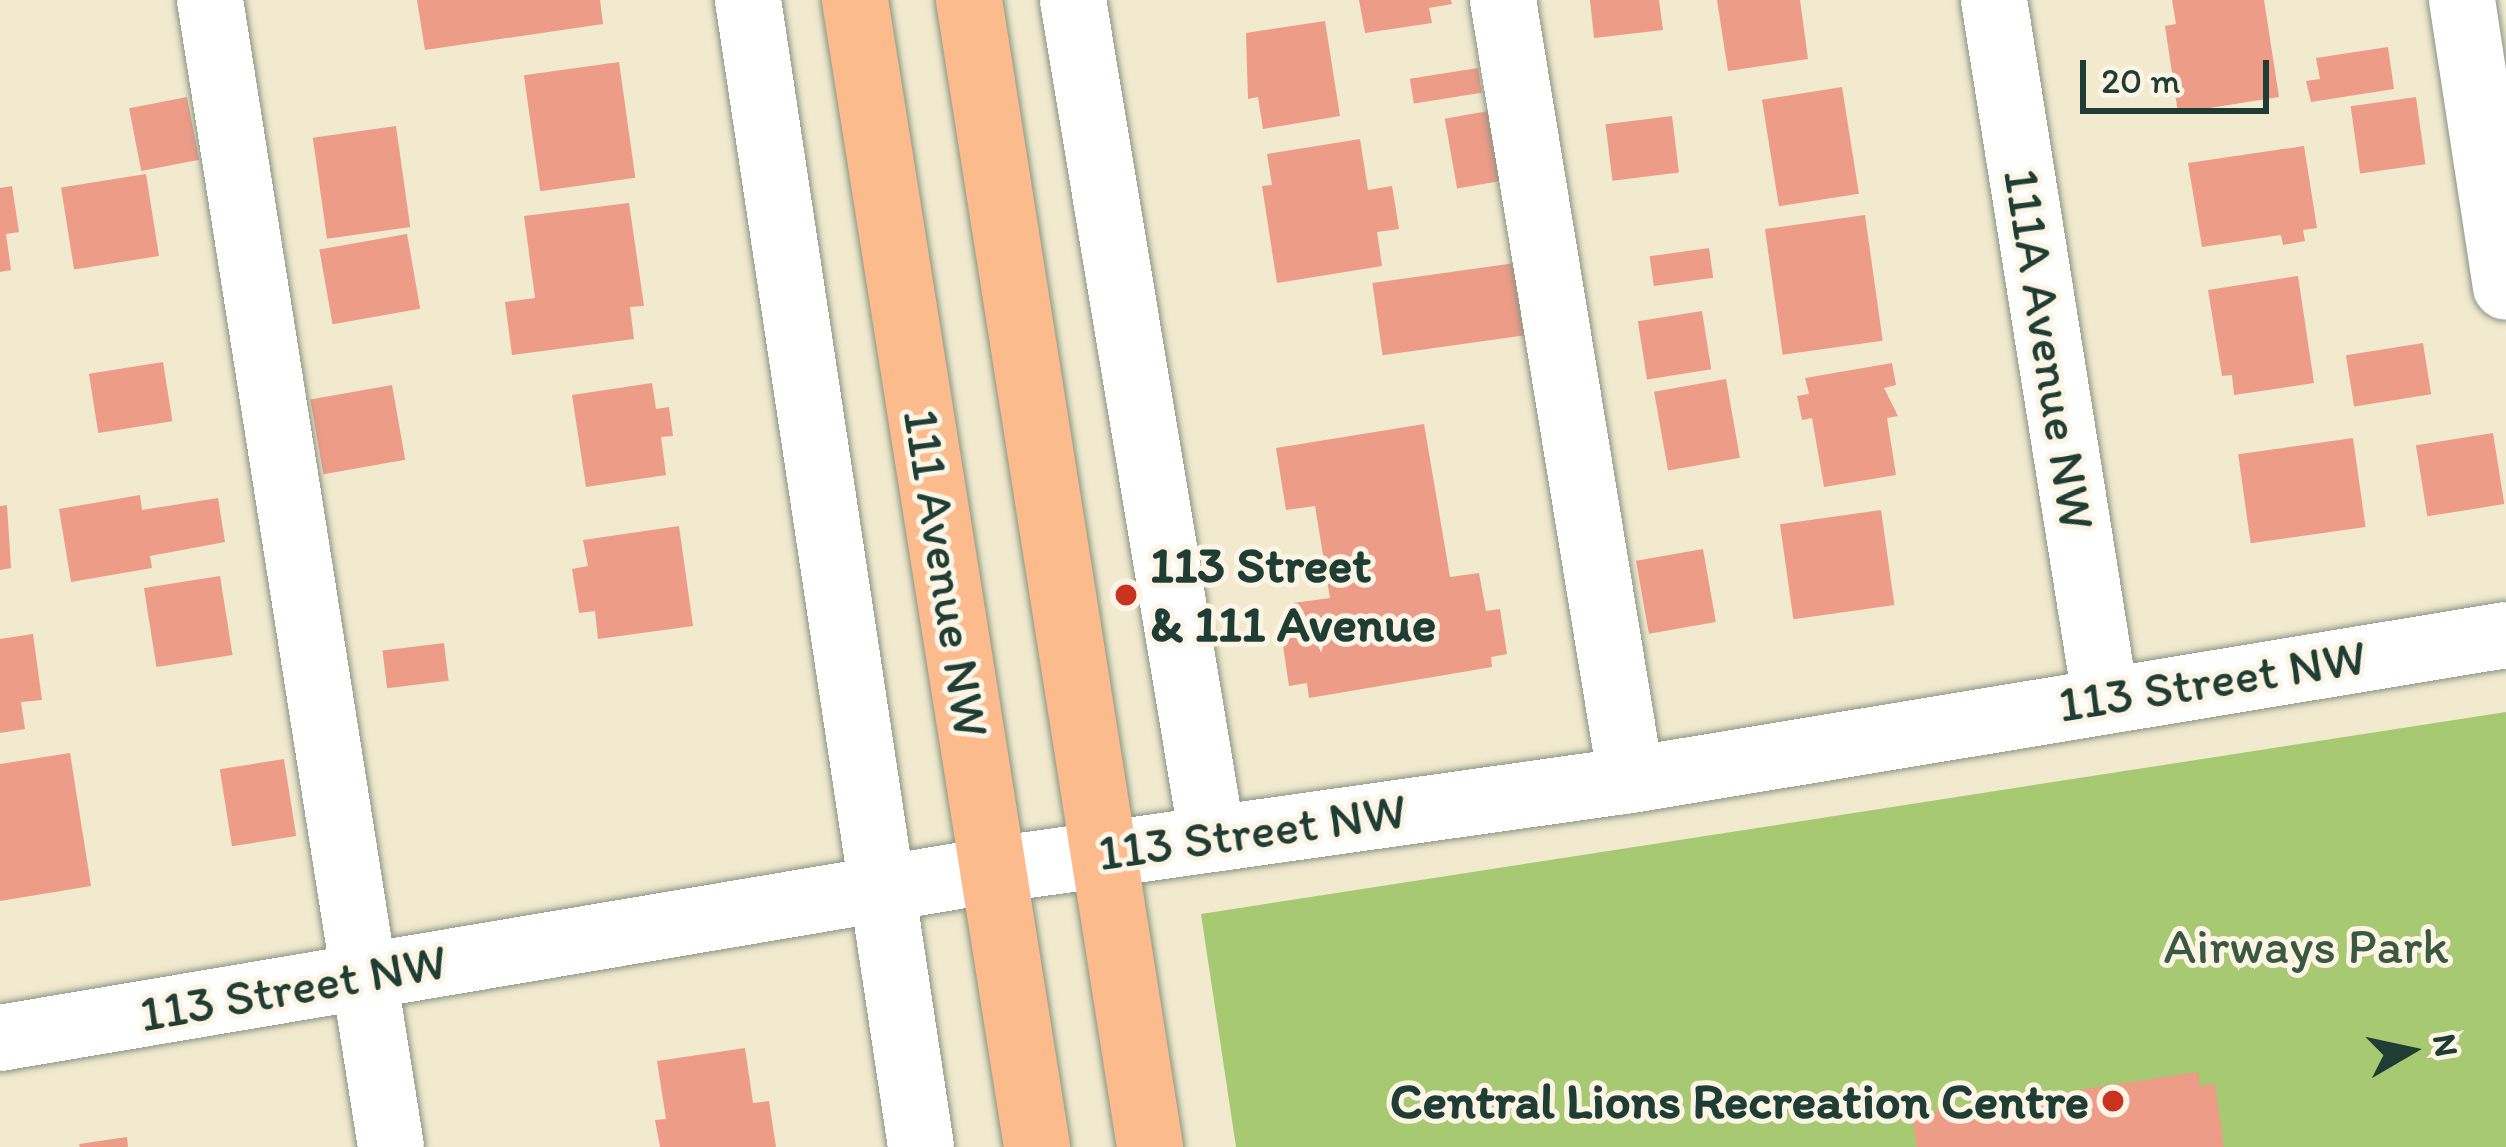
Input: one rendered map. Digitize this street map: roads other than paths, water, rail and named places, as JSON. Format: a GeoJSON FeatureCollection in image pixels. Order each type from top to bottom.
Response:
{"type":"FeatureCollection","features":[{"type":"Feature","properties":{"kind":"main road","name":"111 Avenue NW"},"geometry":{"type":"LineString","coordinates":[[855,0],[1037,1147]]}},
{"type":"Feature","properties":{"kind":"main road"},"geometry":{"type":"LineString","coordinates":[[968,0],[1150,1147]]}},
{"type":"Feature","properties":{"kind":"street"},"geometry":{"type":"LineString","coordinates":[[209,0],[391,1147]]}},
{"type":"Feature","properties":{"kind":"street"},"geometry":{"type":"LineString","coordinates":[[748,0],[921,1147]]}},
{"type":"Feature","properties":{"kind":"street"},"geometry":{"type":"LineString","coordinates":[[1073,0],[1212,837]]}},
{"type":"Feature","properties":{"kind":"street"},"geometry":{"type":"LineString","coordinates":[[1503,0],[1631,780]]}},
{"type":"Feature","properties":{"kind":"street","name":"111A Avenue NW"},"geometry":{"type":"LineString","coordinates":[[1994,0],[2105,697]]}},
{"type":"Feature","properties":{"kind":"street"},"geometry":{"type":"LineString","coordinates":[[2462,0],[2496,150],[2506,287]]}},
{"type":"Feature","properties":{"kind":"street","name":"113 Street NW"},"geometry":{"type":"LineString","coordinates":[[0,1038],[993,870],[1631,780],[2105,697],[2506,634]]}},
{"type":"Feature","properties":{"kind":"place","name":"113 Street & 111 Avenue"},"geometry":{"type":"Point","coordinates":[1126,595]}},
{"type":"Feature","properties":{"kind":"place","name":"Central Lions Recreation Centre"},"geometry":{"type":"Point","coordinates":[2113,1101]}},
{"type":"Feature","properties":{"kind":"park label","name":"Airways Park"},"geometry":{"type":"Point","coordinates":[2306,946]}}]}
